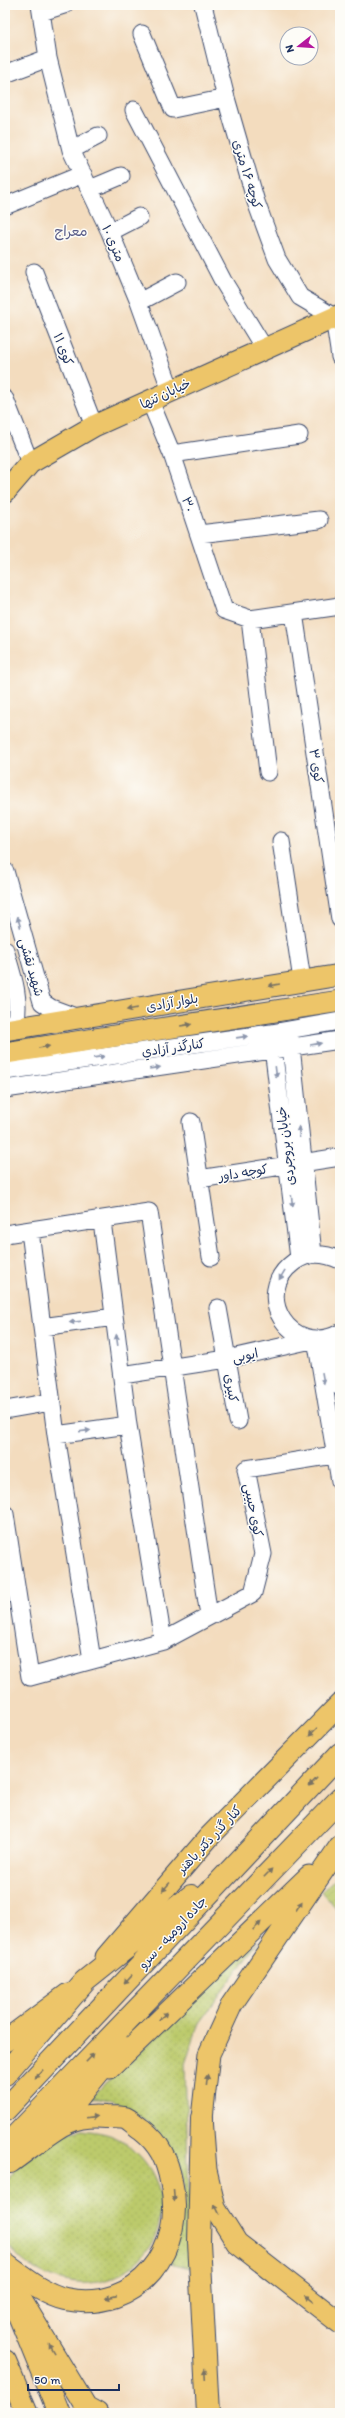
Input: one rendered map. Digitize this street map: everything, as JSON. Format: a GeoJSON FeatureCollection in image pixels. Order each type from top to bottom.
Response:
{"type":"FeatureCollection","features":[{"type":"Feature","properties":{"kind":"highway","name":"جاده ارومیه - سرو"},"geometry":{"type":"LineString","coordinates":[[5,2110],[340,1754]]}},
{"type":"Feature","properties":{"kind":"highway"},"geometry":{"type":"LineString","coordinates":[[7,2158],[212,1931],[340,1798]]}},
{"type":"Feature","properties":{"kind":"highway"},"geometry":{"type":"LineString","coordinates":[[5,2074],[85,1981],[255,1843]]}},
{"type":"Feature","properties":{"kind":"highway"},"geometry":{"type":"LineString","coordinates":[[7,2158],[75,2101],[212,1931]]}},
{"type":"Feature","properties":{"kind":"highway"},"geometry":{"type":"LineString","coordinates":[[5,2264],[37,2287],[65,2298],[88,2300],[108,2298],[124,2294],[148,2276],[165,2252],[174,2221],[175,2196],[167,2160],[152,2138],[125,2118],[95,2116],[67,2122],[7,2158]]}},
{"type":"Feature","properties":{"kind":"highway"},"geometry":{"type":"LineString","coordinates":[[202,2118],[199,2242],[208,2413]]}},
{"type":"Feature","properties":{"kind":"highway"},"geometry":{"type":"LineString","coordinates":[[5,2281],[59,2413]]}},
{"type":"Feature","properties":{"kind":"highway"},"geometry":{"type":"LineString","coordinates":[[5,2361],[27,2413]]}},
{"type":"Feature","properties":{"kind":"main road","name":"خیابان تنها"},"geometry":{"type":"LineString","coordinates":[[5,492],[30,463],[94,426],[337,316]]}},
{"type":"Feature","properties":{"kind":"main road","name":"بلوار آزادی"},"geometry":{"type":"LineString","coordinates":[[5,1030],[302,980],[340,975]]}},
{"type":"Feature","properties":{"kind":"main road","name":"بلوار آزادی"},"geometry":{"type":"LineString","coordinates":[[5,1053],[281,1017],[340,1000]]}},
{"type":"Feature","properties":{"kind":"main road","name":"کنار گذر دکتر باهنر"},"geometry":{"type":"LineString","coordinates":[[5,2041],[85,1981],[209,1837],[340,1704]]}},
{"type":"Feature","properties":{"kind":"main road"},"geometry":{"type":"LineString","coordinates":[[75,2101],[340,1846]]}},
{"type":"Feature","properties":{"kind":"main road"},"geometry":{"type":"LineString","coordinates":[[340,1846],[232,2004],[209,2054],[202,2118],[206,2170],[215,2208],[237,2243],[340,2323]]}},
{"type":"Feature","properties":{"kind":"main road"},"geometry":{"type":"LineString","coordinates":[[5,2273],[86,2407],[97,2413]]}},
{"type":"Feature","properties":{"kind":"street"},"geometry":{"type":"LineString","coordinates":[[41,9],[64,5]]}},
{"type":"Feature","properties":{"kind":"street","name":"کوچه ۱۶ متری"},"geometry":{"type":"LineString","coordinates":[[203,5],[226,98],[256,202],[277,259],[300,297],[337,316]]}},
{"type":"Feature","properties":{"kind":"street","name":"۱۰ متری"},"geometry":{"type":"LineString","coordinates":[[41,9],[48,58],[71,150],[110,232],[139,302],[171,391]]}},
{"type":"Feature","properties":{"kind":"street"},"geometry":{"type":"LineString","coordinates":[[142,34],[173,108],[226,98]]}},
{"type":"Feature","properties":{"kind":"street"},"geometry":{"type":"LineString","coordinates":[[5,74],[48,58]]}},
{"type":"Feature","properties":{"kind":"street"},"geometry":{"type":"LineString","coordinates":[[134,110],[222,281],[264,348]]}},
{"type":"Feature","properties":{"kind":"street"},"geometry":{"type":"LineString","coordinates":[[71,150],[98,136]]}},
{"type":"Feature","properties":{"kind":"street"},"geometry":{"type":"LineString","coordinates":[[5,206],[87,182],[121,176]]}},
{"type":"Feature","properties":{"kind":"street"},"geometry":{"type":"LineString","coordinates":[[110,232],[139,217]]}},
{"type":"Feature","properties":{"kind":"street","name":"کوی ۱۱"},"geometry":{"type":"LineString","coordinates":[[34,272],[94,426]]}},
{"type":"Feature","properties":{"kind":"street"},"geometry":{"type":"LineString","coordinates":[[139,302],[177,282]]}},
{"type":"Feature","properties":{"kind":"street"},"geometry":{"type":"LineString","coordinates":[[337,316],[340,357]]}},
{"type":"Feature","properties":{"kind":"street"},"geometry":{"type":"LineString","coordinates":[[5,399],[30,463]]}},
{"type":"Feature","properties":{"kind":"street","name":"۳۰"},"geometry":{"type":"LineString","coordinates":[[150,401],[172,454],[200,534],[224,610],[250,619]]}},
{"type":"Feature","properties":{"kind":"street"},"geometry":{"type":"LineString","coordinates":[[172,454],[299,435]]}},
{"type":"Feature","properties":{"kind":"street"},"geometry":{"type":"LineString","coordinates":[[200,534],[319,520]]}},
{"type":"Feature","properties":{"kind":"street"},"geometry":{"type":"LineString","coordinates":[[268,772],[250,619],[340,606]]}},
{"type":"Feature","properties":{"kind":"street","name":"کوی ۳"},"geometry":{"type":"LineString","coordinates":[[294,613],[340,919]]}},
{"type":"Feature","properties":{"kind":"street"},"geometry":{"type":"LineString","coordinates":[[281,841],[302,980]]}},
{"type":"Feature","properties":{"kind":"street","name":"شهید نقشی"},"geometry":{"type":"LineString","coordinates":[[5,871],[42,1002],[50,1008],[78,1018]]}},
{"type":"Feature","properties":{"kind":"street","name":"شهید نقشی"},"geometry":{"type":"LineString","coordinates":[[5,950],[18,995],[16,1020],[5,1026]]}},
{"type":"Feature","properties":{"kind":"street"},"geometry":{"type":"LineString","coordinates":[[18,1006],[23,1010],[36,1010],[41,1007],[42,1002]]}},
{"type":"Feature","properties":{"kind":"street"},"geometry":{"type":"LineString","coordinates":[[281,1017],[340,1021]]}},
{"type":"Feature","properties":{"kind":"street","name":"خیابان بروجردی"},"geometry":{"type":"LineString","coordinates":[[281,1017],[271,1033],[295,1164],[306,1256]]}},
{"type":"Feature","properties":{"kind":"street","name":"خیابان بروجردی"},"geometry":{"type":"LineString","coordinates":[[281,1017],[292,1048],[295,1164]]}},
{"type":"Feature","properties":{"kind":"street","name":"کنارگذر آزادي"},"geometry":{"type":"LineString","coordinates":[[5,1071],[271,1033]]}},
{"type":"Feature","properties":{"kind":"street"},"geometry":{"type":"LineString","coordinates":[[5,1089],[274,1051],[340,1040]]}},
{"type":"Feature","properties":{"kind":"street"},"geometry":{"type":"LineString","coordinates":[[191,1122],[211,1257]]}},
{"type":"Feature","properties":{"kind":"street","name":"کوچه داور"},"geometry":{"type":"LineString","coordinates":[[199,1179],[340,1157]]}},
{"type":"Feature","properties":{"kind":"street"},"geometry":{"type":"LineString","coordinates":[[5,1234],[102,1221],[149,1212],[209,1616],[163,1641],[30,1677],[5,1514]]}},
{"type":"Feature","properties":{"kind":"street"},"geometry":{"type":"LineString","coordinates":[[102,1221],[128,1426],[163,1641]]}},
{"type":"Feature","properties":{"kind":"street"},"geometry":{"type":"LineString","coordinates":[[30,1231],[51,1402],[92,1660]]}},
{"type":"Feature","properties":{"kind":"street"},"geometry":{"type":"LineString","coordinates":[[332,1336],[302,1337],[290,1330],[281,1319],[276,1306],[275,1292],[279,1278],[287,1267],[306,1256],[327,1255],[340,1260]]}},
{"type":"Feature","properties":{"kind":"street","name":"کبیری"},"geometry":{"type":"LineString","coordinates":[[218,1308],[238,1421]]}},
{"type":"Feature","properties":{"kind":"street"},"geometry":{"type":"LineString","coordinates":[[42,1327],[114,1317]]}},
{"type":"Feature","properties":{"kind":"street"},"geometry":{"type":"LineString","coordinates":[[332,1336],[340,1387]]}},
{"type":"Feature","properties":{"kind":"street"},"geometry":{"type":"LineString","coordinates":[[332,1336],[340,1481]]}},
{"type":"Feature","properties":{"kind":"street","name":"ایوبی"},"geometry":{"type":"LineString","coordinates":[[122,1375],[227,1359],[332,1336]]}},
{"type":"Feature","properties":{"kind":"street"},"geometry":{"type":"LineString","coordinates":[[5,1410],[51,1402]]}},
{"type":"Feature","properties":{"kind":"street"},"geometry":{"type":"LineString","coordinates":[[56,1435],[128,1426]]}},
{"type":"Feature","properties":{"kind":"street","name":"کوی حبیبی"},"geometry":{"type":"LineString","coordinates":[[209,1616],[253,1593],[263,1554],[246,1469],[338,1454]]}},
{"type":"Feature","properties":{"kind":"green space"},"geometry":{"type":"Polygon","coordinates":[[[340,1874],[340,1915],[322,1891],[340,1874]]]}},
{"type":"Feature","properties":{"kind":"green space"},"geometry":{"type":"Polygon","coordinates":[[[259,1941],[199,2023],[185,2064],[191,2268],[170,2263],[181,2220],[184,2201],[184,2183],[180,2166],[172,2150],[159,2133],[140,2117],[110,2100],[90,2098],[259,1941]]]}},
{"type":"Feature","properties":{"kind":"green space"},"geometry":{"type":"Polygon","coordinates":[[[82,2130],[111,2135],[124,2142],[136,2152],[155,2178],[161,2203],[158,2227],[148,2248],[132,2266],[111,2278],[85,2283],[57,2279],[34,2269],[15,2253],[5,2240],[5,2184],[16,2168],[58,2135],[82,2130]]]}},
{"type":"Feature","properties":{"kind":"district","name":"معراج"},"geometry":{"type":"Point","coordinates":[71,231]}}]}
